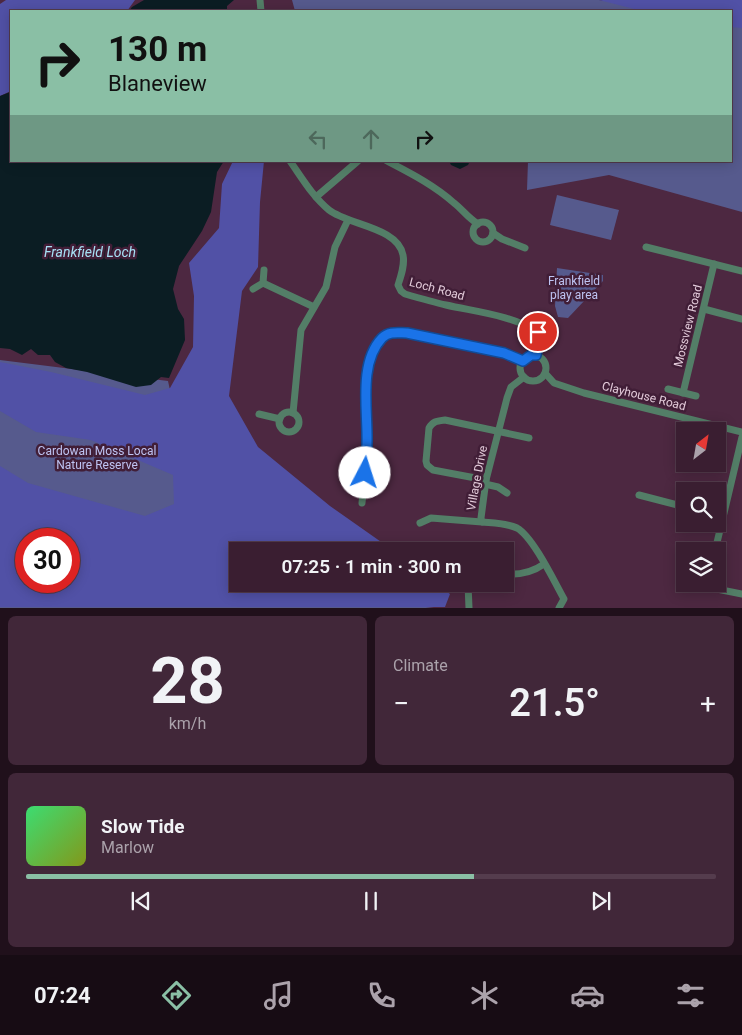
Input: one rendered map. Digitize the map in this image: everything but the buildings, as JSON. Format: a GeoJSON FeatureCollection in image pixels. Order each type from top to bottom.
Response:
{"type":"FeatureCollection","features":[{"type":"Feature","properties":{"kind":"street","name":"Loch Road"},"geometry":{"type":"LineString","coordinates":[[291,162],[316,196],[330,210],[348,220],[381,232],[397,243],[403,254],[403,266],[398,285],[405,294],[496,315],[530,326],[538,332],[539,341],[536,355]]}},
{"type":"Feature","properties":{"kind":"street"},"geometry":{"type":"LineString","coordinates":[[316,196],[357,162]]}},
{"type":"Feature","properties":{"kind":"street"},"geometry":{"type":"LineString","coordinates":[[389,162],[423,180],[455,203],[470,219],[478,224],[487,223],[492,227],[493,233],[488,240],[478,240],[474,232],[478,224]]}},
{"type":"Feature","properties":{"kind":"street"},"geometry":{"type":"LineString","coordinates":[[292,413],[301,330],[326,287],[335,247],[348,220]]}},
{"type":"Feature","properties":{"kind":"street"},"geometry":{"type":"LineString","coordinates":[[493,233],[502,239],[525,248]]}},
{"type":"Feature","properties":{"kind":"street"},"geometry":{"type":"LineString","coordinates":[[646,247],[742,271]]}},
{"type":"Feature","properties":{"kind":"street","name":"Mossview Road"},"geometry":{"type":"LineString","coordinates":[[683,393],[714,264]]}},
{"type":"Feature","properties":{"kind":"street"},"geometry":{"type":"LineString","coordinates":[[263,283],[264,270]]}},
{"type":"Feature","properties":{"kind":"street"},"geometry":{"type":"LineString","coordinates":[[263,283],[314,307]]}},
{"type":"Feature","properties":{"kind":"street"},"geometry":{"type":"LineString","coordinates":[[253,289],[263,283]]}},
{"type":"Feature","properties":{"kind":"street"},"geometry":{"type":"LineString","coordinates":[[704,309],[742,319]]}},
{"type":"Feature","properties":{"kind":"street"},"geometry":{"type":"LineString","coordinates":[[362,503],[367,443],[365,397],[368,369],[372,353],[383,338],[393,332],[407,333],[504,353],[523,361]]}},
{"type":"Feature","properties":{"kind":"street"},"geometry":{"type":"LineString","coordinates":[[531,355],[536,355],[545,362],[545,373],[540,378],[534,380],[524,377],[521,369],[523,361],[531,355]]}},
{"type":"Feature","properties":{"kind":"street","name":"Clayhouse Road"},"geometry":{"type":"LineString","coordinates":[[545,373],[554,383],[584,393],[742,432]]}},
{"type":"Feature","properties":{"kind":"street","name":"Village Drive"},"geometry":{"type":"LineString","coordinates":[[524,377],[511,387],[508,392],[486,482],[481,518],[482,522],[515,527],[524,533],[564,599],[559,608]]}},
{"type":"Feature","properties":{"kind":"street"},"geometry":{"type":"LineString","coordinates":[[668,389],[696,396]]}},
{"type":"Feature","properties":{"kind":"street"},"geometry":{"type":"LineString","coordinates":[[292,413],[298,417],[300,423],[294,431],[284,431],[280,426],[280,419],[283,414],[292,413]]}},
{"type":"Feature","properties":{"kind":"street"},"geometry":{"type":"LineString","coordinates":[[259,414],[280,419]]}},
{"type":"Feature","properties":{"kind":"street"},"geometry":{"type":"LineString","coordinates":[[507,494],[498,487],[486,482],[433,470],[427,466],[429,428],[436,421],[444,420],[529,438]]}},
{"type":"Feature","properties":{"kind":"street"},"geometry":{"type":"LineString","coordinates":[[726,494],[742,437]]}},
{"type":"Feature","properties":{"kind":"street"},"geometry":{"type":"LineString","coordinates":[[639,495],[676,505]]}},
{"type":"Feature","properties":{"kind":"street"},"geometry":{"type":"LineString","coordinates":[[420,523],[431,518],[482,522]]}},
{"type":"Feature","properties":{"kind":"street"},"geometry":{"type":"LineString","coordinates":[[514,574],[536,570],[544,564]]}},
{"type":"Feature","properties":{"kind":"street"},"geometry":{"type":"LineString","coordinates":[[726,590],[742,594]]}},
{"type":"Feature","properties":{"kind":"street"},"geometry":{"type":"LineString","coordinates":[[468,592],[468,608]]}},
{"type":"Feature","properties":{"kind":"green space"},"geometry":{"type":"Polygon","coordinates":[[[292,0],[742,0],[742,212],[609,175],[527,190],[528,162],[732,162],[732,10],[295,10],[292,0]]]}},
{"type":"Feature","properties":{"kind":"green space"},"geometry":{"type":"Polygon","coordinates":[[[557,195],[619,210],[611,240],[550,225],[557,195]]]}},
{"type":"Feature","properties":{"kind":"green space","name":"Frankfield play area"},"geometry":{"type":"Polygon","coordinates":[[[557,268],[603,275],[603,281],[568,318],[558,317],[555,306],[557,268]]]}},
{"type":"Feature","properties":{"kind":"green space","name":"Cardowan Moss Local Nature Reserve"},"geometry":{"type":"Polygon","coordinates":[[[0,360],[168,381],[182,445],[233,542],[229,542],[229,592],[303,592],[434,608],[0,608],[0,360]]]}},
{"type":"Feature","properties":{"kind":"shaded area"},"geometry":{"type":"Polygon","coordinates":[[[6,0],[135,0],[128,10],[10,10],[10,91],[0,96],[0,4],[6,0]]]}},
{"type":"Feature","properties":{"kind":"shaded area"},"geometry":{"type":"Polygon","coordinates":[[[599,0],[742,0],[742,28],[732,27],[732,10],[638,10],[599,0]]]}},
{"type":"Feature","properties":{"kind":"shaded area","name":"Cardowan Moss Local Nature Reserve"},"geometry":{"type":"Polygon","coordinates":[[[233,162],[264,162],[260,202],[258,267],[242,291],[229,396],[258,447],[330,506],[381,542],[229,542],[229,592],[447,592],[450,594],[445,607],[0,607],[0,466],[28,483],[145,516],[174,504],[173,475],[91,440],[36,432],[0,411],[0,362],[51,372],[145,395],[170,388],[193,347],[194,296],[189,263],[219,228],[222,184],[233,162]]]}},
{"type":"Feature","properties":{"kind":"water"},"geometry":{"type":"Polygon","coordinates":[[[144,0],[234,0],[227,6],[227,10],[130,10],[144,0]]]}},
{"type":"Feature","properties":{"kind":"water","name":"Frankfield Loch"},"geometry":{"type":"Polygon","coordinates":[[[10,92],[10,162],[223,162],[217,172],[211,212],[202,231],[179,266],[173,289],[178,309],[184,319],[185,340],[169,378],[161,377],[151,385],[136,387],[87,372],[66,368],[55,362],[50,355],[38,355],[31,349],[22,355],[10,349],[0,348],[0,96],[10,92]]]}},
{"type":"Feature","properties":{"kind":"water"},"geometry":{"type":"Polygon","coordinates":[[[450,162],[470,162],[468,165],[460,169],[451,165],[450,162]]]}},
{"type":"Feature","properties":{"kind":"route"},"geometry":{"type":"LineString","coordinates":[[365,473],[367,443],[365,397],[368,369],[372,353],[383,338],[393,332],[407,333],[428,339],[489,349],[523,361],[531,355],[536,355],[539,341],[538,332]]}}]}
